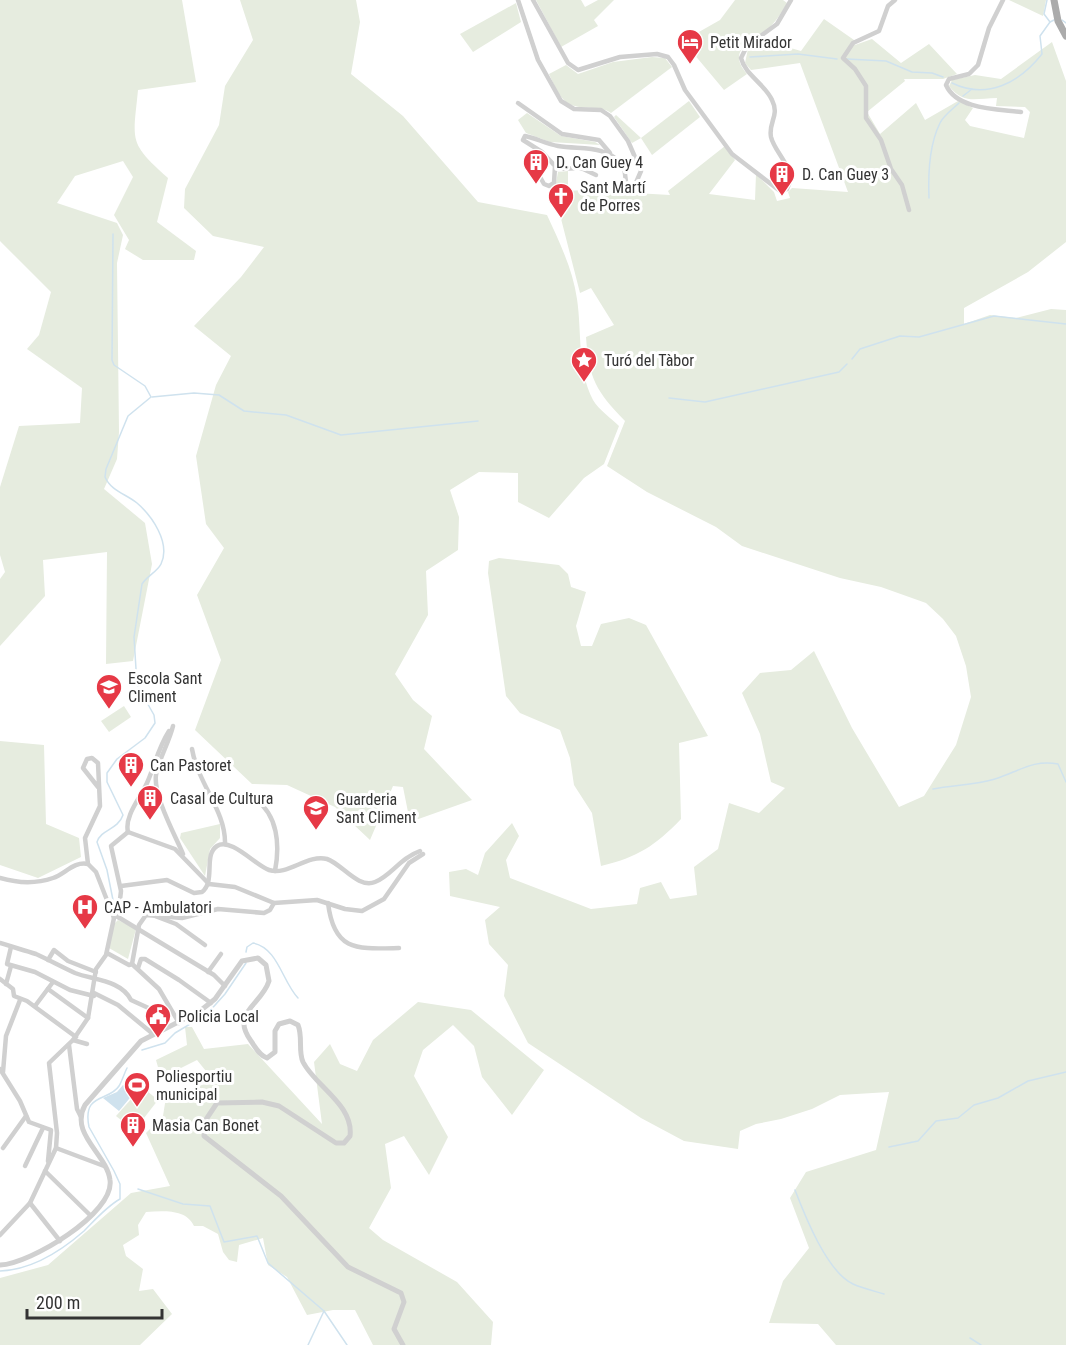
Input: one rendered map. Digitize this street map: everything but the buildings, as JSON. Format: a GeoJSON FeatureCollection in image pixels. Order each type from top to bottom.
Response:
{"type":"FeatureCollection","features":[{"type":"Feature","properties":{"kind":"main road"},"geometry":{"type":"LineString","coordinates":[[1054,0],[1059,26],[1066,36]]}},
{"type":"Feature","properties":{"kind":"street"},"geometry":{"type":"LineString","coordinates":[[518,0],[538,60],[561,100],[574,109],[604,111],[622,131],[640,166],[641,174],[635,185],[632,187],[627,184],[624,166],[599,140],[562,134],[518,103]]}},
{"type":"Feature","properties":{"kind":"street"},"geometry":{"type":"LineString","coordinates":[[533,0],[568,63],[578,70],[620,57],[657,54],[668,57],[675,64],[685,90],[732,154],[780,191],[788,189],[790,181],[785,161],[771,137],[775,108],[770,96],[745,67],[741,58],[747,46],[777,24],[791,0]]}},
{"type":"Feature","properties":{"kind":"street"},"geometry":{"type":"LineString","coordinates":[[895,0],[888,6],[879,31],[853,43],[843,58],[855,69],[866,86],[866,118],[881,140],[891,169],[902,185],[909,210]]}},
{"type":"Feature","properties":{"kind":"street"},"geometry":{"type":"LineString","coordinates":[[1003,0],[988,28],[978,65],[969,74],[949,79],[946,85],[950,92],[981,108],[1021,112]]}},
{"type":"Feature","properties":{"kind":"street"},"geometry":{"type":"LineString","coordinates":[[536,170],[544,184],[549,186],[555,180],[556,169],[546,156],[524,140],[524,136],[555,146],[590,147],[610,153]]}},
{"type":"Feature","properties":{"kind":"street"},"geometry":{"type":"LineString","coordinates":[[556,169],[580,168],[596,175]]}},
{"type":"Feature","properties":{"kind":"street"},"geometry":{"type":"LineString","coordinates":[[121,886],[167,880],[196,894],[205,891],[209,884],[213,853],[216,846],[225,844],[267,870],[275,871],[324,859],[336,864],[358,880],[372,883],[402,859],[422,853],[409,863],[384,899],[374,906],[359,911],[305,899],[274,903],[235,887],[209,884],[183,854],[160,800],[156,780],[173,726],[156,753],[148,781],[127,823],[128,832]]}},
{"type":"Feature","properties":{"kind":"street"},"geometry":{"type":"LineString","coordinates":[[192,749],[203,785],[221,818],[225,844]]}},
{"type":"Feature","properties":{"kind":"street"},"geometry":{"type":"LineString","coordinates":[[98,787],[83,768],[87,759],[92,758],[98,763],[99,808],[84,843],[88,864],[96,872],[116,918],[208,972],[225,986]]}},
{"type":"Feature","properties":{"kind":"street"},"geometry":{"type":"LineString","coordinates":[[255,799],[269,814],[276,835],[278,848],[275,871]]}},
{"type":"Feature","properties":{"kind":"street"},"geometry":{"type":"LineString","coordinates":[[128,832],[169,846],[183,854]]}},
{"type":"Feature","properties":{"kind":"street"},"geometry":{"type":"LineString","coordinates":[[0,1235],[30,1203],[56,1148],[57,1133],[48,1066],[52,1058],[74,1039],[88,1018],[94,995],[95,974],[107,953],[121,904],[121,886],[111,846],[128,832]]}},
{"type":"Feature","properties":{"kind":"street"},"geometry":{"type":"LineString","coordinates":[[169,846],[177,840]]}},
{"type":"Feature","properties":{"kind":"street"},"geometry":{"type":"LineString","coordinates":[[0,878],[42,881],[61,875],[77,864],[88,864]]}},
{"type":"Feature","properties":{"kind":"street"},"geometry":{"type":"LineString","coordinates":[[130,963],[138,929],[144,916],[150,914],[178,918],[216,910],[264,913],[270,910],[274,903]]}},
{"type":"Feature","properties":{"kind":"street"},"geometry":{"type":"LineString","coordinates":[[328,903],[334,929],[345,942],[361,949],[399,948]]}},
{"type":"Feature","properties":{"kind":"street"},"geometry":{"type":"LineString","coordinates":[[150,914],[176,924],[205,945]]}},
{"type":"Feature","properties":{"kind":"street"},"geometry":{"type":"LineString","coordinates":[[0,943],[88,977],[95,974]]}},
{"type":"Feature","properties":{"kind":"street"},"geometry":{"type":"LineString","coordinates":[[11,946],[6,962],[11,966],[35,972],[53,982],[118,1005],[153,1034]]}},
{"type":"Feature","properties":{"kind":"street"},"geometry":{"type":"LineString","coordinates":[[48,960],[53,950],[68,961],[128,992],[131,1000],[166,1016],[166,1028]]}},
{"type":"Feature","properties":{"kind":"street"},"geometry":{"type":"LineString","coordinates":[[107,953],[138,968],[159,989],[179,1023]]}},
{"type":"Feature","properties":{"kind":"street"},"geometry":{"type":"LineString","coordinates":[[208,972],[221,954]]}},
{"type":"Feature","properties":{"kind":"street"},"geometry":{"type":"LineString","coordinates":[[81,1117],[85,1105],[137,1044],[179,1023],[211,1003],[242,961],[249,958],[261,960],[269,973],[267,988],[243,1022],[244,1031],[261,1056],[267,1058],[275,1052],[275,1031],[279,1024],[290,1021],[298,1025],[303,1062],[342,1110],[350,1128],[348,1140],[339,1144],[331,1142],[273,1104],[236,1101],[222,1101],[213,1106],[205,1121],[204,1136],[281,1196],[346,1265],[401,1293],[404,1302],[394,1329],[403,1345]]}},
{"type":"Feature","properties":{"kind":"street"},"geometry":{"type":"LineString","coordinates":[[138,968],[141,959],[145,959],[211,1003]]}},
{"type":"Feature","properties":{"kind":"street"},"geometry":{"type":"LineString","coordinates":[[6,984],[11,966]]}},
{"type":"Feature","properties":{"kind":"street"},"geometry":{"type":"LineString","coordinates":[[0,979],[13,989],[13,996],[35,1006],[74,1039],[87,1044]]}},
{"type":"Feature","properties":{"kind":"street"},"geometry":{"type":"LineString","coordinates":[[35,1006],[53,982]]}},
{"type":"Feature","properties":{"kind":"street"},"geometry":{"type":"LineString","coordinates":[[48,989],[88,1018]]}},
{"type":"Feature","properties":{"kind":"street"},"geometry":{"type":"LineString","coordinates":[[20,1000],[6,1036],[2,1071],[32,1125],[50,1128],[52,1132],[48,1165]]}},
{"type":"Feature","properties":{"kind":"street"},"geometry":{"type":"LineString","coordinates":[[0,1265],[22,1262],[60,1241],[90,1215],[110,1189],[110,1180],[85,1135],[77,1109],[69,1045]]}},
{"type":"Feature","properties":{"kind":"street"},"geometry":{"type":"LineString","coordinates":[[3,1148],[26,1116]]}},
{"type":"Feature","properties":{"kind":"street"},"geometry":{"type":"LineString","coordinates":[[25,1166],[43,1128]]}},
{"type":"Feature","properties":{"kind":"street"},"geometry":{"type":"LineString","coordinates":[[56,1148],[104,1166]]}},
{"type":"Feature","properties":{"kind":"street"},"geometry":{"type":"LineString","coordinates":[[45,1171],[90,1215]]}},
{"type":"Feature","properties":{"kind":"street"},"geometry":{"type":"LineString","coordinates":[[30,1203],[60,1241]]}},
{"type":"Feature","properties":{"kind":"shaded area"},"geometry":{"type":"Polygon","coordinates":[[[0,0],[182,0],[196,82],[138,90],[135,131],[140,148],[168,178],[157,222],[196,251],[194,260],[143,260],[125,249],[129,240],[114,215],[133,177],[123,161],[75,176],[57,203],[117,223],[123,235],[117,263],[119,432],[117,459],[104,489],[145,523],[152,564],[133,661],[106,664],[107,552],[43,560],[45,596],[0,646],[0,579],[5,572],[0,555],[0,487],[19,426],[80,423],[82,388],[27,349],[39,335],[51,292],[0,241],[0,0]]]}},
{"type":"Feature","properties":{"kind":"shaded area"},"geometry":{"type":"Polygon","coordinates":[[[240,0],[356,0],[360,22],[351,74],[403,116],[478,202],[547,215],[565,256],[575,288],[582,363],[588,388],[596,404],[619,426],[604,464],[584,478],[549,518],[518,502],[518,473],[479,472],[450,490],[459,517],[458,550],[426,571],[428,615],[395,674],[413,700],[432,716],[424,749],[472,800],[410,822],[403,787],[393,786],[370,840],[335,807],[287,785],[252,784],[195,730],[221,660],[197,595],[224,548],[206,524],[196,456],[216,385],[231,356],[194,326],[241,277],[264,247],[213,236],[184,208],[185,189],[219,125],[225,86],[253,40],[240,0]]]}},
{"type":"Feature","properties":{"kind":"shaded area"},"geometry":{"type":"Polygon","coordinates":[[[536,0],[581,0],[585,7],[598,0],[614,0],[594,20],[598,26],[561,47],[536,0]]]}},
{"type":"Feature","properties":{"kind":"shaded area"},"geometry":{"type":"Polygon","coordinates":[[[735,0],[783,0],[787,3],[770,27],[744,46],[739,58],[747,74],[724,90],[683,41],[720,20],[735,0]]]}},
{"type":"Feature","properties":{"kind":"shaded area"},"geometry":{"type":"Polygon","coordinates":[[[1009,0],[1046,0],[1043,16],[1009,0]]]}},
{"type":"Feature","properties":{"kind":"shaded area"},"geometry":{"type":"Polygon","coordinates":[[[516,3],[521,22],[473,52],[460,34],[516,3]]]}},
{"type":"Feature","properties":{"kind":"shaded area"},"geometry":{"type":"Polygon","coordinates":[[[824,19],[854,40],[855,45],[872,39],[901,63],[929,44],[957,74],[943,79],[904,79],[905,81],[867,112],[880,134],[916,103],[925,120],[958,101],[973,108],[965,120],[970,126],[1024,138],[1030,112],[1025,107],[996,106],[997,98],[965,98],[949,86],[952,80],[975,75],[1001,79],[1052,42],[1066,81],[1066,242],[1028,272],[964,308],[964,324],[990,315],[1016,318],[1051,309],[1066,310],[1066,1345],[836,1345],[818,1324],[769,1323],[783,1281],[809,1248],[790,1198],[806,1172],[876,1150],[889,1092],[840,1095],[812,1109],[756,1124],[740,1131],[738,1149],[684,1141],[641,1118],[528,1043],[504,996],[508,965],[489,944],[485,920],[500,907],[450,896],[449,872],[466,869],[478,875],[485,853],[512,823],[519,836],[506,860],[510,878],[591,909],[637,904],[640,888],[661,882],[670,899],[697,895],[694,867],[718,849],[729,803],[759,813],[785,788],[771,782],[760,734],[742,693],[760,673],[791,670],[814,651],[852,728],[899,807],[924,796],[956,745],[971,697],[966,666],[956,636],[943,619],[926,603],[881,587],[840,578],[742,546],[716,527],[647,492],[607,466],[625,421],[607,401],[596,384],[589,364],[586,337],[614,325],[591,288],[580,293],[551,188],[556,183],[558,172],[568,171],[568,191],[670,195],[668,191],[725,146],[735,160],[709,194],[755,200],[756,174],[774,192],[777,201],[790,198],[788,192],[792,188],[848,192],[800,63],[751,70],[745,63],[748,49],[763,40],[801,51],[824,19]]]}},
{"type":"Feature","properties":{"kind":"shaded area"},"geometry":{"type":"Polygon","coordinates":[[[652,57],[665,58],[672,67],[611,113],[569,104],[559,94],[549,74],[566,65],[578,74],[613,62],[652,57]]]}},
{"type":"Feature","properties":{"kind":"shaded area"},"geometry":{"type":"Polygon","coordinates":[[[689,101],[700,117],[652,155],[641,138],[689,101]]]}},
{"type":"Feature","properties":{"kind":"shaded area"},"geometry":{"type":"Polygon","coordinates":[[[527,113],[561,136],[600,145],[550,142],[526,133],[518,120],[527,113]]]}},
{"type":"Feature","properties":{"kind":"shaded area"},"geometry":{"type":"Polygon","coordinates":[[[616,115],[641,138],[632,143],[614,117],[616,115]]]}},
{"type":"Feature","properties":{"kind":"shaded area"},"geometry":{"type":"Polygon","coordinates":[[[499,558],[559,565],[568,574],[571,587],[586,592],[576,626],[581,646],[592,646],[601,624],[629,618],[646,625],[708,736],[679,743],[681,819],[654,843],[625,859],[601,866],[592,813],[574,785],[570,758],[560,730],[520,713],[506,696],[488,573],[489,561],[499,558]]]}},
{"type":"Feature","properties":{"kind":"shaded area"},"geometry":{"type":"Polygon","coordinates":[[[124,706],[131,717],[109,732],[101,721],[124,706]]]}},
{"type":"Feature","properties":{"kind":"shaded area"},"geometry":{"type":"Polygon","coordinates":[[[0,741],[44,745],[46,824],[79,838],[81,857],[38,878],[0,865],[0,741]]]}},
{"type":"Feature","properties":{"kind":"shaded area"},"geometry":{"type":"Polygon","coordinates":[[[220,824],[220,838],[210,849],[205,876],[180,838],[181,833],[220,824]]]}},
{"type":"Feature","properties":{"kind":"shaded area"},"geometry":{"type":"Polygon","coordinates":[[[118,920],[136,929],[128,959],[109,948],[113,925],[118,920]]]}},
{"type":"Feature","properties":{"kind":"shaded area"},"geometry":{"type":"Polygon","coordinates":[[[418,1002],[471,1010],[544,1070],[512,1115],[482,1077],[474,1046],[453,1025],[423,1050],[414,1076],[448,1137],[429,1175],[404,1136],[385,1144],[391,1188],[369,1228],[383,1240],[457,1282],[493,1322],[491,1345],[373,1345],[355,1310],[333,1310],[307,1315],[287,1277],[268,1265],[263,1238],[239,1245],[237,1262],[229,1260],[223,1252],[218,1234],[203,1226],[194,1226],[186,1216],[160,1211],[146,1212],[138,1225],[139,1235],[123,1245],[126,1256],[143,1269],[139,1291],[153,1289],[172,1314],[140,1345],[0,1345],[0,1278],[48,1265],[131,1193],[170,1186],[146,1133],[163,1116],[166,1097],[214,1081],[197,1060],[161,1078],[156,1060],[187,1045],[185,1027],[192,1027],[204,1049],[248,1044],[322,1124],[314,1062],[330,1044],[340,1064],[357,1071],[373,1040],[418,1002]]]}},
{"type":"Feature","properties":{"kind":"shaded area","name":"Poliesportiu municipal"},"geometry":{"type":"Polygon","coordinates":[[[142,1087],[158,1100],[137,1127],[130,1127],[116,1116],[142,1087]]]}},
{"type":"Feature","properties":{"kind":"water"},"geometry":{"type":"Polygon","coordinates":[[[123,1085],[134,1093],[119,1111],[103,1098],[117,1092],[123,1085]]]}},
{"type":"Feature","properties":{"kind":"waterway"},"geometry":{"type":"LineString","coordinates":[[1047,0],[1044,14],[1050,22],[1054,20]]}},
{"type":"Feature","properties":{"kind":"waterway"},"geometry":{"type":"LineString","coordinates":[[1062,20],[1066,23]]}},
{"type":"Feature","properties":{"kind":"waterway"},"geometry":{"type":"LineString","coordinates":[[952,83],[978,90],[1002,86],[1013,80],[1042,54],[1040,36],[1050,22]]}},
{"type":"Feature","properties":{"kind":"waterway"},"geometry":{"type":"LineString","coordinates":[[750,57],[798,54],[837,59]]}},
{"type":"Feature","properties":{"kind":"waterway"},"geometry":{"type":"LineString","coordinates":[[847,59],[886,61],[912,72],[932,73],[943,77]]}},
{"type":"Feature","properties":{"kind":"waterway"},"geometry":{"type":"LineString","coordinates":[[963,96],[972,89]]}},
{"type":"Feature","properties":{"kind":"waterway"},"geometry":{"type":"LineString","coordinates":[[929,198],[933,141],[944,117],[959,103]]}},
{"type":"Feature","properties":{"kind":"waterway"},"geometry":{"type":"LineString","coordinates":[[113,234],[112,360],[114,365],[145,386],[151,397],[128,416],[106,469],[105,477],[111,486],[137,503],[154,522],[164,547],[161,564],[142,584],[134,637],[137,685],[154,715],[155,723],[145,738],[117,759],[107,773],[107,782],[123,815],[121,820],[102,834],[97,842],[107,870],[115,910]]}},
{"type":"Feature","properties":{"kind":"waterway"},"geometry":{"type":"LineString","coordinates":[[852,359],[860,349],[900,336],[919,337],[994,316],[1066,324]]}},
{"type":"Feature","properties":{"kind":"waterway"},"geometry":{"type":"LineString","coordinates":[[669,398],[705,402],[839,372],[847,364]]}},
{"type":"Feature","properties":{"kind":"waterway"},"geometry":{"type":"LineString","coordinates":[[152,397],[194,393],[219,395],[244,411],[286,415],[341,435],[478,421]]}},
{"type":"Feature","properties":{"kind":"waterway"},"geometry":{"type":"LineString","coordinates":[[933,789],[987,781],[1041,763],[1058,764],[1066,782]]}},
{"type":"Feature","properties":{"kind":"waterway"},"geometry":{"type":"LineString","coordinates":[[246,952],[247,947],[253,943],[268,951],[298,998]]}},
{"type":"Feature","properties":{"kind":"waterway"},"geometry":{"type":"LineString","coordinates":[[142,1050],[165,1043],[175,1033],[207,1014],[225,994],[246,963]]}},
{"type":"Feature","properties":{"kind":"waterway"},"geometry":{"type":"LineString","coordinates":[[0,1271],[35,1263],[56,1252],[120,1199],[120,1184],[89,1127],[88,1116],[89,1108],[93,1103],[115,1091],[127,1068]]}},
{"type":"Feature","properties":{"kind":"waterway"},"geometry":{"type":"LineString","coordinates":[[889,1147],[918,1141],[936,1121],[958,1118],[974,1105],[998,1098],[1028,1081],[1066,1072]]}},
{"type":"Feature","properties":{"kind":"waterway"},"geometry":{"type":"LineString","coordinates":[[138,1189],[183,1204],[210,1206],[224,1242],[257,1236],[268,1263],[324,1311],[347,1345]]}},
{"type":"Feature","properties":{"kind":"waterway"},"geometry":{"type":"LineString","coordinates":[[795,1190],[818,1242],[834,1268],[843,1278],[853,1284],[884,1294]]}},
{"type":"Feature","properties":{"kind":"waterway"},"geometry":{"type":"LineString","coordinates":[[308,1345],[324,1311]]}},
{"type":"Feature","properties":{"kind":"waterway"},"geometry":{"type":"LineString","coordinates":[[970,1338],[981,1345]]}},
{"type":"Feature","properties":{"kind":"place","name":"Petit Mirador"},"geometry":{"type":"Point","coordinates":[690,65]}},
{"type":"Feature","properties":{"kind":"place","name":"D. Can Guey 4"},"geometry":{"type":"Point","coordinates":[536,185]}},
{"type":"Feature","properties":{"kind":"place","name":"D. Can Guey 3"},"geometry":{"type":"Point","coordinates":[782,197]}},
{"type":"Feature","properties":{"kind":"place","name":"Sant Martí de Porres"},"geometry":{"type":"Point","coordinates":[561,219]}},
{"type":"Feature","properties":{"kind":"place","name":"Turó del Tàbor"},"geometry":{"type":"Point","coordinates":[584,383]}},
{"type":"Feature","properties":{"kind":"place","name":"Escola Sant Climent"},"geometry":{"type":"Point","coordinates":[109,710]}},
{"type":"Feature","properties":{"kind":"place","name":"Can Pastoret"},"geometry":{"type":"Point","coordinates":[131,788]}},
{"type":"Feature","properties":{"kind":"place","name":"Casal de Cultura"},"geometry":{"type":"Point","coordinates":[150,821]}},
{"type":"Feature","properties":{"kind":"place","name":"Guarderia Sant Climent"},"geometry":{"type":"Point","coordinates":[316,831]}},
{"type":"Feature","properties":{"kind":"place","name":"CAP - Ambulatori"},"geometry":{"type":"Point","coordinates":[85,930]}},
{"type":"Feature","properties":{"kind":"place","name":"Policia Local"},"geometry":{"type":"Point","coordinates":[158,1039]}},
{"type":"Feature","properties":{"kind":"place","name":"Poliesportiu municipal"},"geometry":{"type":"Point","coordinates":[137,1108]}},
{"type":"Feature","properties":{"kind":"place","name":"Masia Can Bonet"},"geometry":{"type":"Point","coordinates":[133,1148]}}]}
